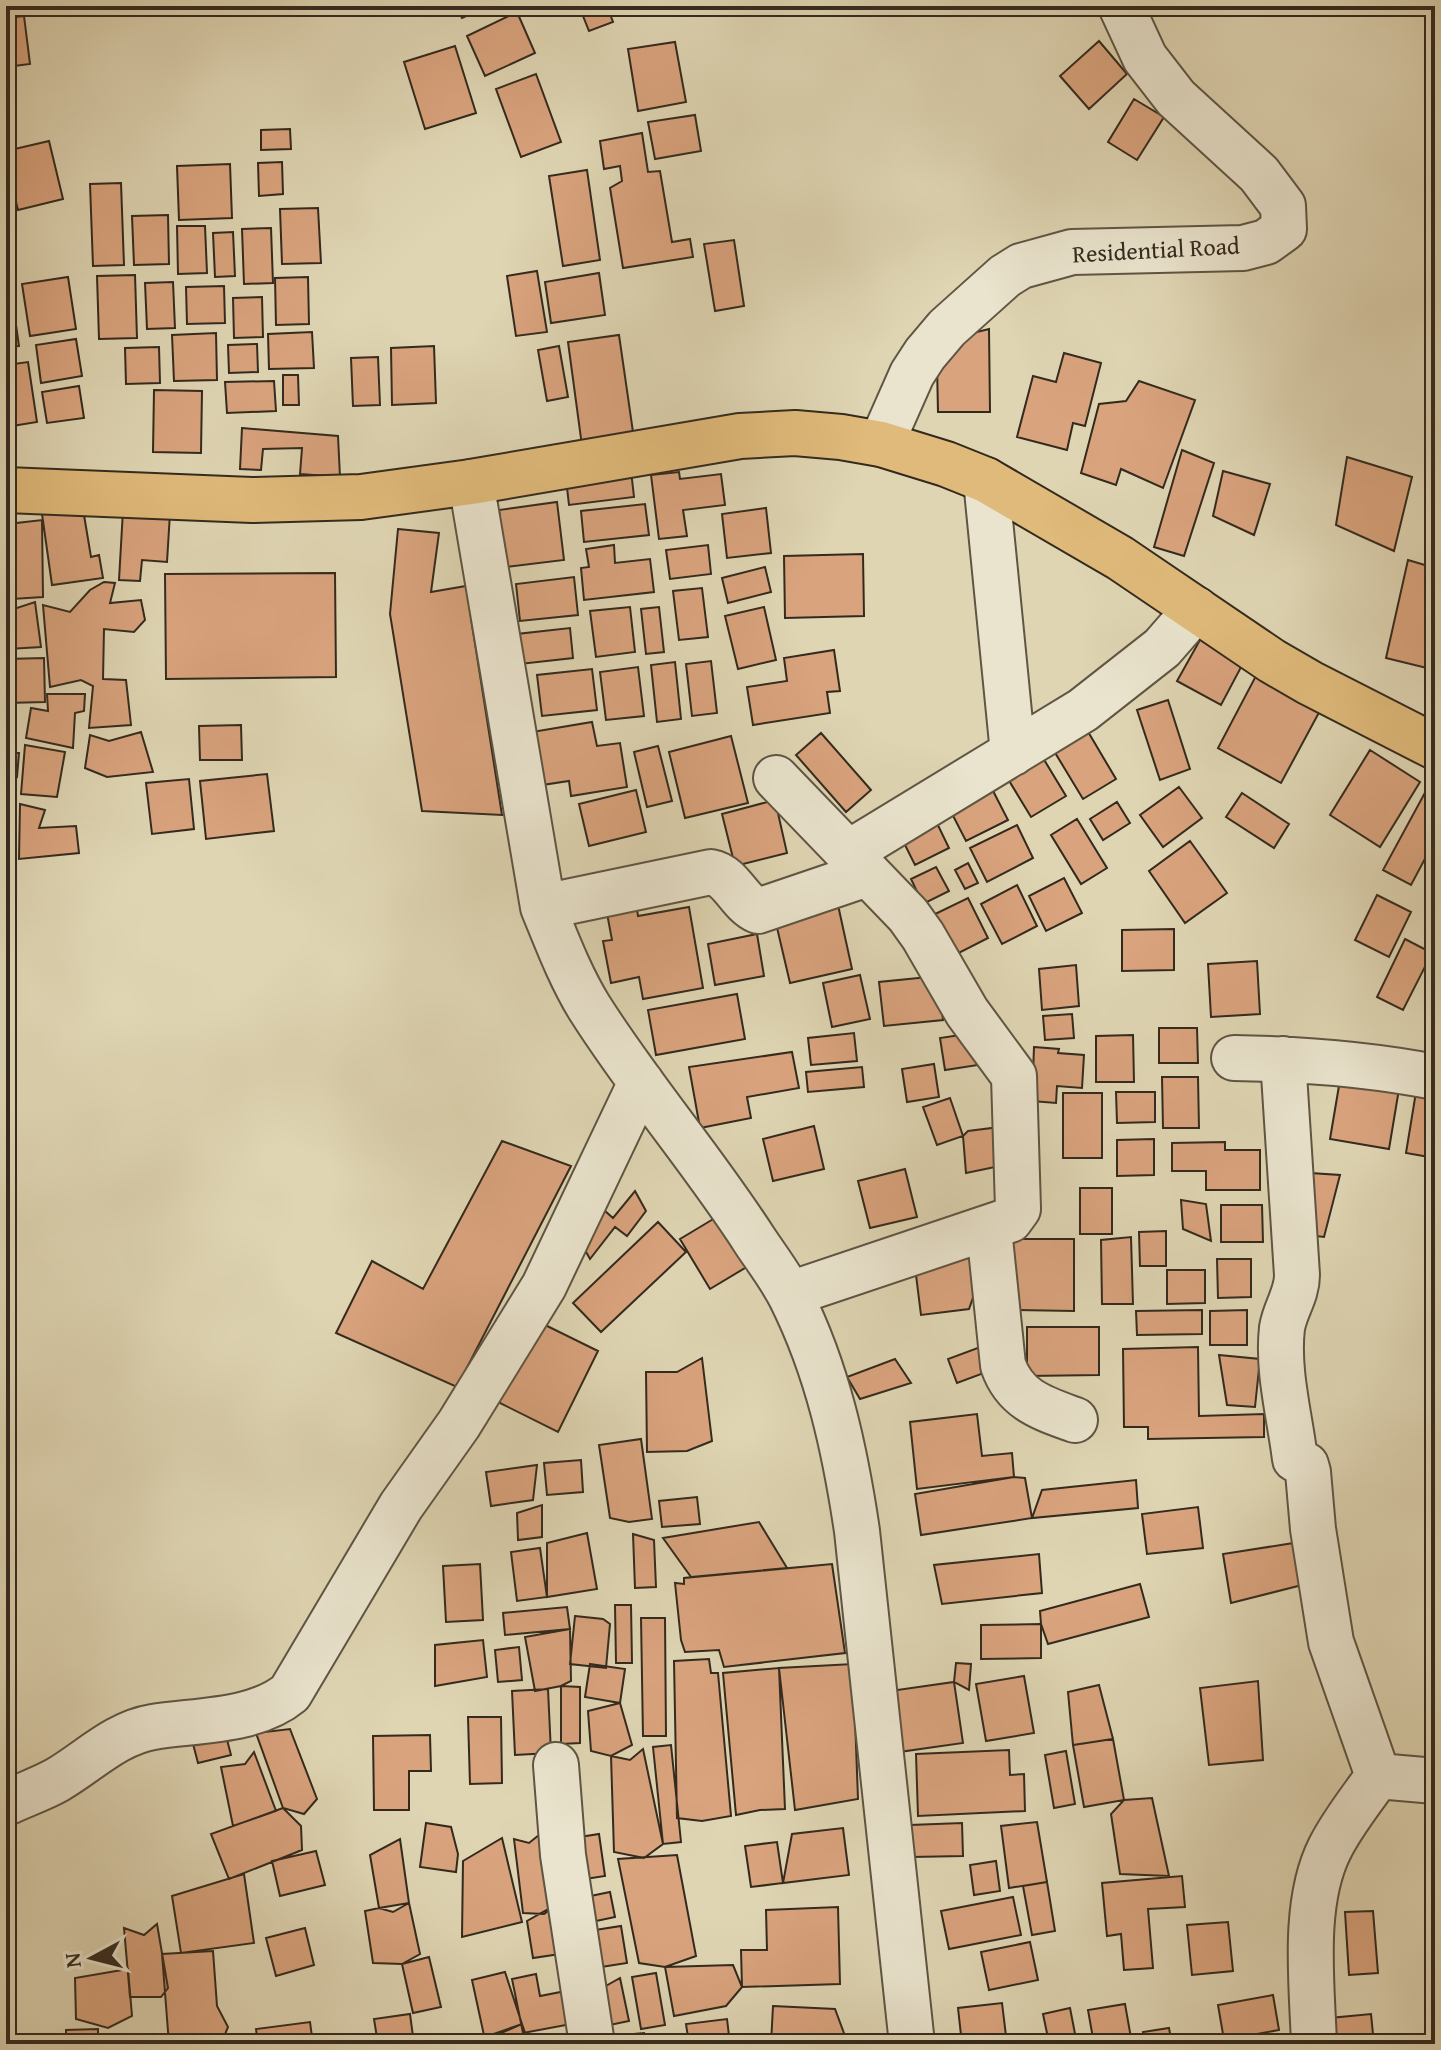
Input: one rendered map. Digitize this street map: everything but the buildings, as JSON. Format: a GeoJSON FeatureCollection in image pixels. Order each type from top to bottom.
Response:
{"type":"FeatureCollection","features":[{"type":"Feature","properties":{"kind":"main road"},"geometry":{"type":"LineString","coordinates":[[6,490],[252,500],[361,497],[471,482],[758,434],[841,437],[881,444],[986,480],[1120,558],[1310,683],[1435,747]]}},
{"type":"Feature","properties":{"kind":"street","name":"Residential Road"},"geometry":{"type":"LineString","coordinates":[[881,444],[912,374],[925,354],[947,328],[1005,276],[1021,266],[1072,252],[1243,248],[1266,242],[1284,229],[1283,206],[1259,174],[1176,98],[1145,58],[1121,6]]}},
{"type":"Feature","properties":{"kind":"street"},"geometry":{"type":"LineString","coordinates":[[986,480],[1013,753]]}},
{"type":"Feature","properties":{"kind":"street"},"geometry":{"type":"LineString","coordinates":[[471,482],[543,907],[588,1005],[717,1183],[790,1294],[825,1377],[846,1461],[857,1531],[912,2044]]}},
{"type":"Feature","properties":{"kind":"street"},"geometry":{"type":"LineString","coordinates":[[543,907],[711,872],[722,876],[750,907],[758,911],[858,863],[1013,753],[1083,710],[1162,648],[1196,609]]}},
{"type":"Feature","properties":{"kind":"street"},"geometry":{"type":"LineString","coordinates":[[776,778],[908,915],[967,1012],[1014,1076],[1018,1209],[1010,1220],[989,1229],[790,1294]]}},
{"type":"Feature","properties":{"kind":"street"},"geometry":{"type":"LineString","coordinates":[[1234,1058],[1431,1068]]}},
{"type":"Feature","properties":{"kind":"street"},"geometry":{"type":"LineString","coordinates":[[1283,1059],[1297,1289],[1282,1328],[1295,1459],[1306,1465],[1308,1472],[1313,1529],[1331,1642],[1378,1776]]}},
{"type":"Feature","properties":{"kind":"street"},"geometry":{"type":"LineString","coordinates":[[6,1803],[56,1781],[124,1736],[152,1727],[206,1721],[261,1709],[290,1693],[401,1506],[459,1424],[544,1286],[641,1082]]}},
{"type":"Feature","properties":{"kind":"street"},"geometry":{"type":"LineString","coordinates":[[989,1229],[1003,1365],[1008,1380],[1031,1404],[1075,1420]]}},
{"type":"Feature","properties":{"kind":"street"},"geometry":{"type":"LineString","coordinates":[[556,1765],[563,1855],[592,2044]]}},
{"type":"Feature","properties":{"kind":"street"},"geometry":{"type":"LineString","coordinates":[[1378,1776],[1435,1781]]}},
{"type":"Feature","properties":{"kind":"street"},"geometry":{"type":"LineString","coordinates":[[1314,2044],[1311,1966],[1319,1877],[1329,1849],[1378,1776]]}}]}
